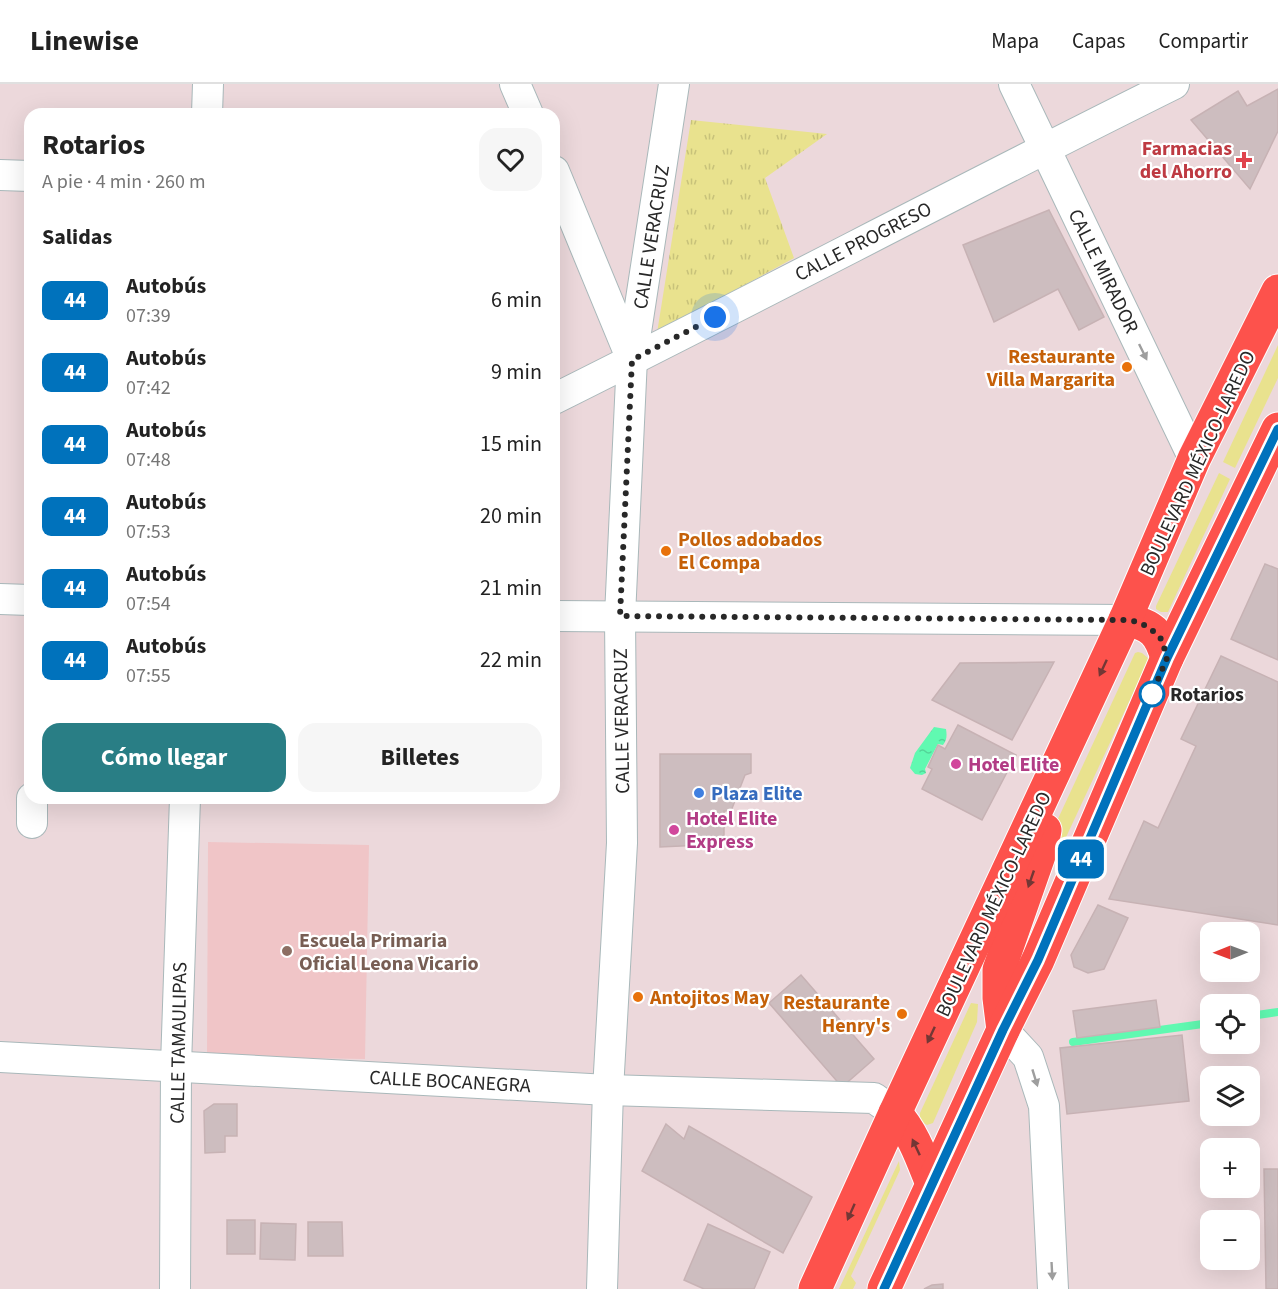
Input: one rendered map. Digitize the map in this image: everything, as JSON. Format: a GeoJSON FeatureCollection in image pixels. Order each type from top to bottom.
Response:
{"type":"FeatureCollection","features":[{"type":"Feature","properties":{"kind":"main road","name":"BOULEVARD MÉXICO-LAREDO"},"geometry":{"type":"LineString","coordinates":[[815,1289],[1125,620],[1194,459],[1278,291]]}},
{"type":"Feature","properties":{"kind":"main road"},"geometry":{"type":"LineString","coordinates":[[884,1289],[1003,1030],[1038,960],[1167,658],[1278,429]]}},
{"type":"Feature","properties":{"kind":"main road"},"geometry":{"type":"LineString","coordinates":[[1125,620],[1139,622],[1151,629],[1162,640],[1167,658]]}},
{"type":"Feature","properties":{"kind":"main road"},"geometry":{"type":"LineString","coordinates":[[1003,1030],[999,998],[999,970],[1042,847],[1051,780]]}},
{"type":"Feature","properties":{"kind":"main road"},"geometry":{"type":"LineString","coordinates":[[895,1113],[911,1137],[933,1184]]}},
{"type":"Feature","properties":{"kind":"street"},"geometry":{"type":"LineString","coordinates":[[207,108],[208,84]]}},
{"type":"Feature","properties":{"kind":"street"},"geometry":{"type":"LineString","coordinates":[[514,84],[525,108]]}},
{"type":"Feature","properties":{"kind":"street","name":"CALLE VERACRUZ"},"geometry":{"type":"LineString","coordinates":[[602,1289],[608,1090],[622,843],[620,616],[632,360],[674,84]]}},
{"type":"Feature","properties":{"kind":"street","name":"CALLE MIRADOR"},"geometry":{"type":"LineString","coordinates":[[1014,84],[1194,459]]}},
{"type":"Feature","properties":{"kind":"street","name":"CALLE PROGRESO"},"geometry":{"type":"LineString","coordinates":[[560,396],[1045,147],[1174,84]]}},
{"type":"Feature","properties":{"kind":"street"},"geometry":{"type":"LineString","coordinates":[[0,175],[24,176]]}},
{"type":"Feature","properties":{"kind":"street"},"geometry":{"type":"LineString","coordinates":[[560,189],[632,360]]}},
{"type":"Feature","properties":{"kind":"street"},"geometry":{"type":"LineString","coordinates":[[0,599],[24,600]]}},
{"type":"Feature","properties":{"kind":"street"},"geometry":{"type":"LineString","coordinates":[[560,616],[1125,620]]}},
{"type":"Feature","properties":{"kind":"street","name":"CALLE TAMAULIPAS"},"geometry":{"type":"LineString","coordinates":[[175,1289],[176,1065],[185,804]]}},
{"type":"Feature","properties":{"kind":"street"},"geometry":{"type":"LineString","coordinates":[[1003,1030],[1028,1057],[1044,1106],[1053,1289]]}},
{"type":"Feature","properties":{"kind":"street","name":"CALLE BOCANEGRA"},"geometry":{"type":"LineString","coordinates":[[0,1057],[608,1090],[874,1098],[895,1113]]}},
{"type":"Feature","properties":{"kind":"shaded area","name":"Escuela Primaria Oficial Leona Vicario"},"geometry":{"type":"Polygon","coordinates":[[[208,842],[369,845],[365,1059],[207,1056],[208,842]]]}},
{"type":"Feature","properties":{"kind":"green space"},"geometry":{"type":"Polygon","coordinates":[[[691,120],[827,134],[765,178],[794,258],[657,333],[691,120]]]}},
{"type":"Feature","properties":{"kind":"green space"},"geometry":{"type":"Polygon","coordinates":[[[1278,345],[1278,378],[1235,468],[1223,462],[1278,345]]]}},
{"type":"Feature","properties":{"kind":"green space"},"geometry":{"type":"Polygon","coordinates":[[[1219,473],[1230,479],[1168,612],[1161,612],[1156,609],[1156,606],[1219,473]]]}},
{"type":"Feature","properties":{"kind":"green space"},"geometry":{"type":"Polygon","coordinates":[[[1138,652],[1149,659],[1000,979],[1050,836],[1135,653],[1138,652]]]}},
{"type":"Feature","properties":{"kind":"green space"},"geometry":{"type":"Polygon","coordinates":[[[971,1003],[978,1004],[977,1022],[933,1123],[927,1125],[920,1121],[920,1113],[971,1003]]]}},
{"type":"Feature","properties":{"kind":"green space"},"geometry":{"type":"Polygon","coordinates":[[[899,1161],[900,1170],[851,1276],[856,1283],[853,1289],[839,1289],[899,1161]]]}},
{"type":"Feature","properties":{"kind":"water"},"geometry":{"type":"Polygon","coordinates":[[[934,727],[946,729],[945,741],[943,745],[938,744],[925,769],[926,773],[915,774],[910,768],[915,753],[934,727]]]}},
{"type":"Feature","properties":{"kind":"building","name":"Farmacias del Ahorro"},"geometry":{"type":"Polygon","coordinates":[[[1278,89],[1278,131],[1250,189],[1191,120],[1238,91],[1247,106],[1278,89]]]}},
{"type":"Feature","properties":{"kind":"building"},"geometry":{"type":"Polygon","coordinates":[[[1049,210],[1104,317],[1079,330],[1058,289],[994,322],[963,245],[1049,210]]]}},
{"type":"Feature","properties":{"kind":"building"},"geometry":{"type":"Polygon","coordinates":[[[1265,564],[1278,569],[1278,660],[1231,639],[1265,564]]]}},
{"type":"Feature","properties":{"kind":"building"},"geometry":{"type":"Polygon","coordinates":[[[1221,656],[1278,682],[1278,925],[1109,899],[1144,821],[1158,828],[1196,746],[1181,739],[1221,656]]]}},
{"type":"Feature","properties":{"kind":"building"},"geometry":{"type":"Polygon","coordinates":[[[1054,662],[1012,740],[932,700],[960,663],[1054,662]]]}},
{"type":"Feature","properties":{"kind":"building"},"geometry":{"type":"Polygon","coordinates":[[[958,725],[1016,755],[982,820],[922,789],[932,769],[928,767],[938,745],[945,749],[958,725]]]}},
{"type":"Feature","properties":{"kind":"building","name":"Plaza Elite"},"geometry":{"type":"Polygon","coordinates":[[[660,754],[751,754],[751,773],[745,775],[731,811],[724,811],[724,844],[660,847],[660,754]]]}},
{"type":"Feature","properties":{"kind":"building"},"geometry":{"type":"Polygon","coordinates":[[[1098,905],[1128,918],[1104,969],[1088,973],[1074,967],[1071,955],[1098,905]]]}},
{"type":"Feature","properties":{"kind":"building"},"geometry":{"type":"Polygon","coordinates":[[[801,975],[874,1059],[842,1087],[769,1003],[801,975]]]}},
{"type":"Feature","properties":{"kind":"building"},"geometry":{"type":"Polygon","coordinates":[[[1156,1000],[1160,1027],[1077,1038],[1073,1011],[1156,1000]]]}},
{"type":"Feature","properties":{"kind":"building"},"geometry":{"type":"Polygon","coordinates":[[[1182,1035],[1189,1101],[1067,1114],[1060,1048],[1182,1035]]]}},
{"type":"Feature","properties":{"kind":"building"},"geometry":{"type":"Polygon","coordinates":[[[214,1104],[237,1104],[237,1136],[225,1136],[225,1152],[205,1153],[204,1111],[214,1104]]]}},
{"type":"Feature","properties":{"kind":"building"},"geometry":{"type":"Polygon","coordinates":[[[666,1124],[684,1139],[689,1126],[812,1197],[783,1253],[642,1171],[666,1124]]]}},
{"type":"Feature","properties":{"kind":"building"},"geometry":{"type":"Polygon","coordinates":[[[1264,1169],[1278,1169],[1278,1289],[1266,1289],[1264,1169]]]}},
{"type":"Feature","properties":{"kind":"building"},"geometry":{"type":"Polygon","coordinates":[[[227,1220],[255,1220],[255,1254],[227,1254],[227,1220]]]}},
{"type":"Feature","properties":{"kind":"building"},"geometry":{"type":"Polygon","coordinates":[[[308,1222],[342,1222],[343,1256],[308,1256],[308,1222]]]}},
{"type":"Feature","properties":{"kind":"building"},"geometry":{"type":"Polygon","coordinates":[[[261,1223],[296,1224],[295,1260],[260,1259],[261,1223]]]}},
{"type":"Feature","properties":{"kind":"building"},"geometry":{"type":"Polygon","coordinates":[[[708,1224],[770,1252],[754,1289],[704,1289],[684,1280],[708,1224]]]}},
{"type":"Feature","properties":{"kind":"building"},"geometry":{"type":"Polygon","coordinates":[[[943,1284],[943,1289],[924,1289],[932,1285],[943,1284]]]}},
{"type":"Feature","properties":{"kind":"waterway"},"geometry":{"type":"LineString","coordinates":[[1260,1015],[1278,1012]]}},
{"type":"Feature","properties":{"kind":"waterway"},"geometry":{"type":"LineString","coordinates":[[1073,1042],[1200,1024]]}},
{"type":"Feature","properties":{"kind":"bus line","name":"44"},"geometry":{"type":"LineString","coordinates":[[884,1289],[1003,1030],[1038,960],[1167,658],[1278,429]]}},
{"type":"Feature","properties":{"kind":"place","name":"Farmacias del Ahorro"},"geometry":{"type":"Point","coordinates":[1244,160]}},
{"type":"Feature","properties":{"kind":"place","name":"Restaurante Villa Margarita"},"geometry":{"type":"Point","coordinates":[1127,367]}},
{"type":"Feature","properties":{"kind":"place","name":"Pollos adobados El Compa"},"geometry":{"type":"Point","coordinates":[666,551]}},
{"type":"Feature","properties":{"kind":"place","name":"Rotarios"},"geometry":{"type":"Point","coordinates":[1152,694]}},
{"type":"Feature","properties":{"kind":"place","name":"Hotel Elite"},"geometry":{"type":"Point","coordinates":[956,764]}},
{"type":"Feature","properties":{"kind":"place","name":"Plaza Elite"},"geometry":{"type":"Point","coordinates":[699,793]}},
{"type":"Feature","properties":{"kind":"place","name":"Hotel Elite Express"},"geometry":{"type":"Point","coordinates":[674,830]}},
{"type":"Feature","properties":{"kind":"place","name":"Escuela Primaria Oficial Leona Vicario"},"geometry":{"type":"Point","coordinates":[287,951]}},
{"type":"Feature","properties":{"kind":"place","name":"Antojitos May"},"geometry":{"type":"Point","coordinates":[638,997]}},
{"type":"Feature","properties":{"kind":"place","name":"Restaurante Henry's"},"geometry":{"type":"Point","coordinates":[902,1014]}},
{"type":"Feature","properties":{"kind":"route"},"geometry":{"type":"LineString","coordinates":[[715,317],[632,360],[620,616],[1125,620],[1139,622],[1151,629],[1162,640],[1167,658],[1149,701],[1152,694]]}}]}
